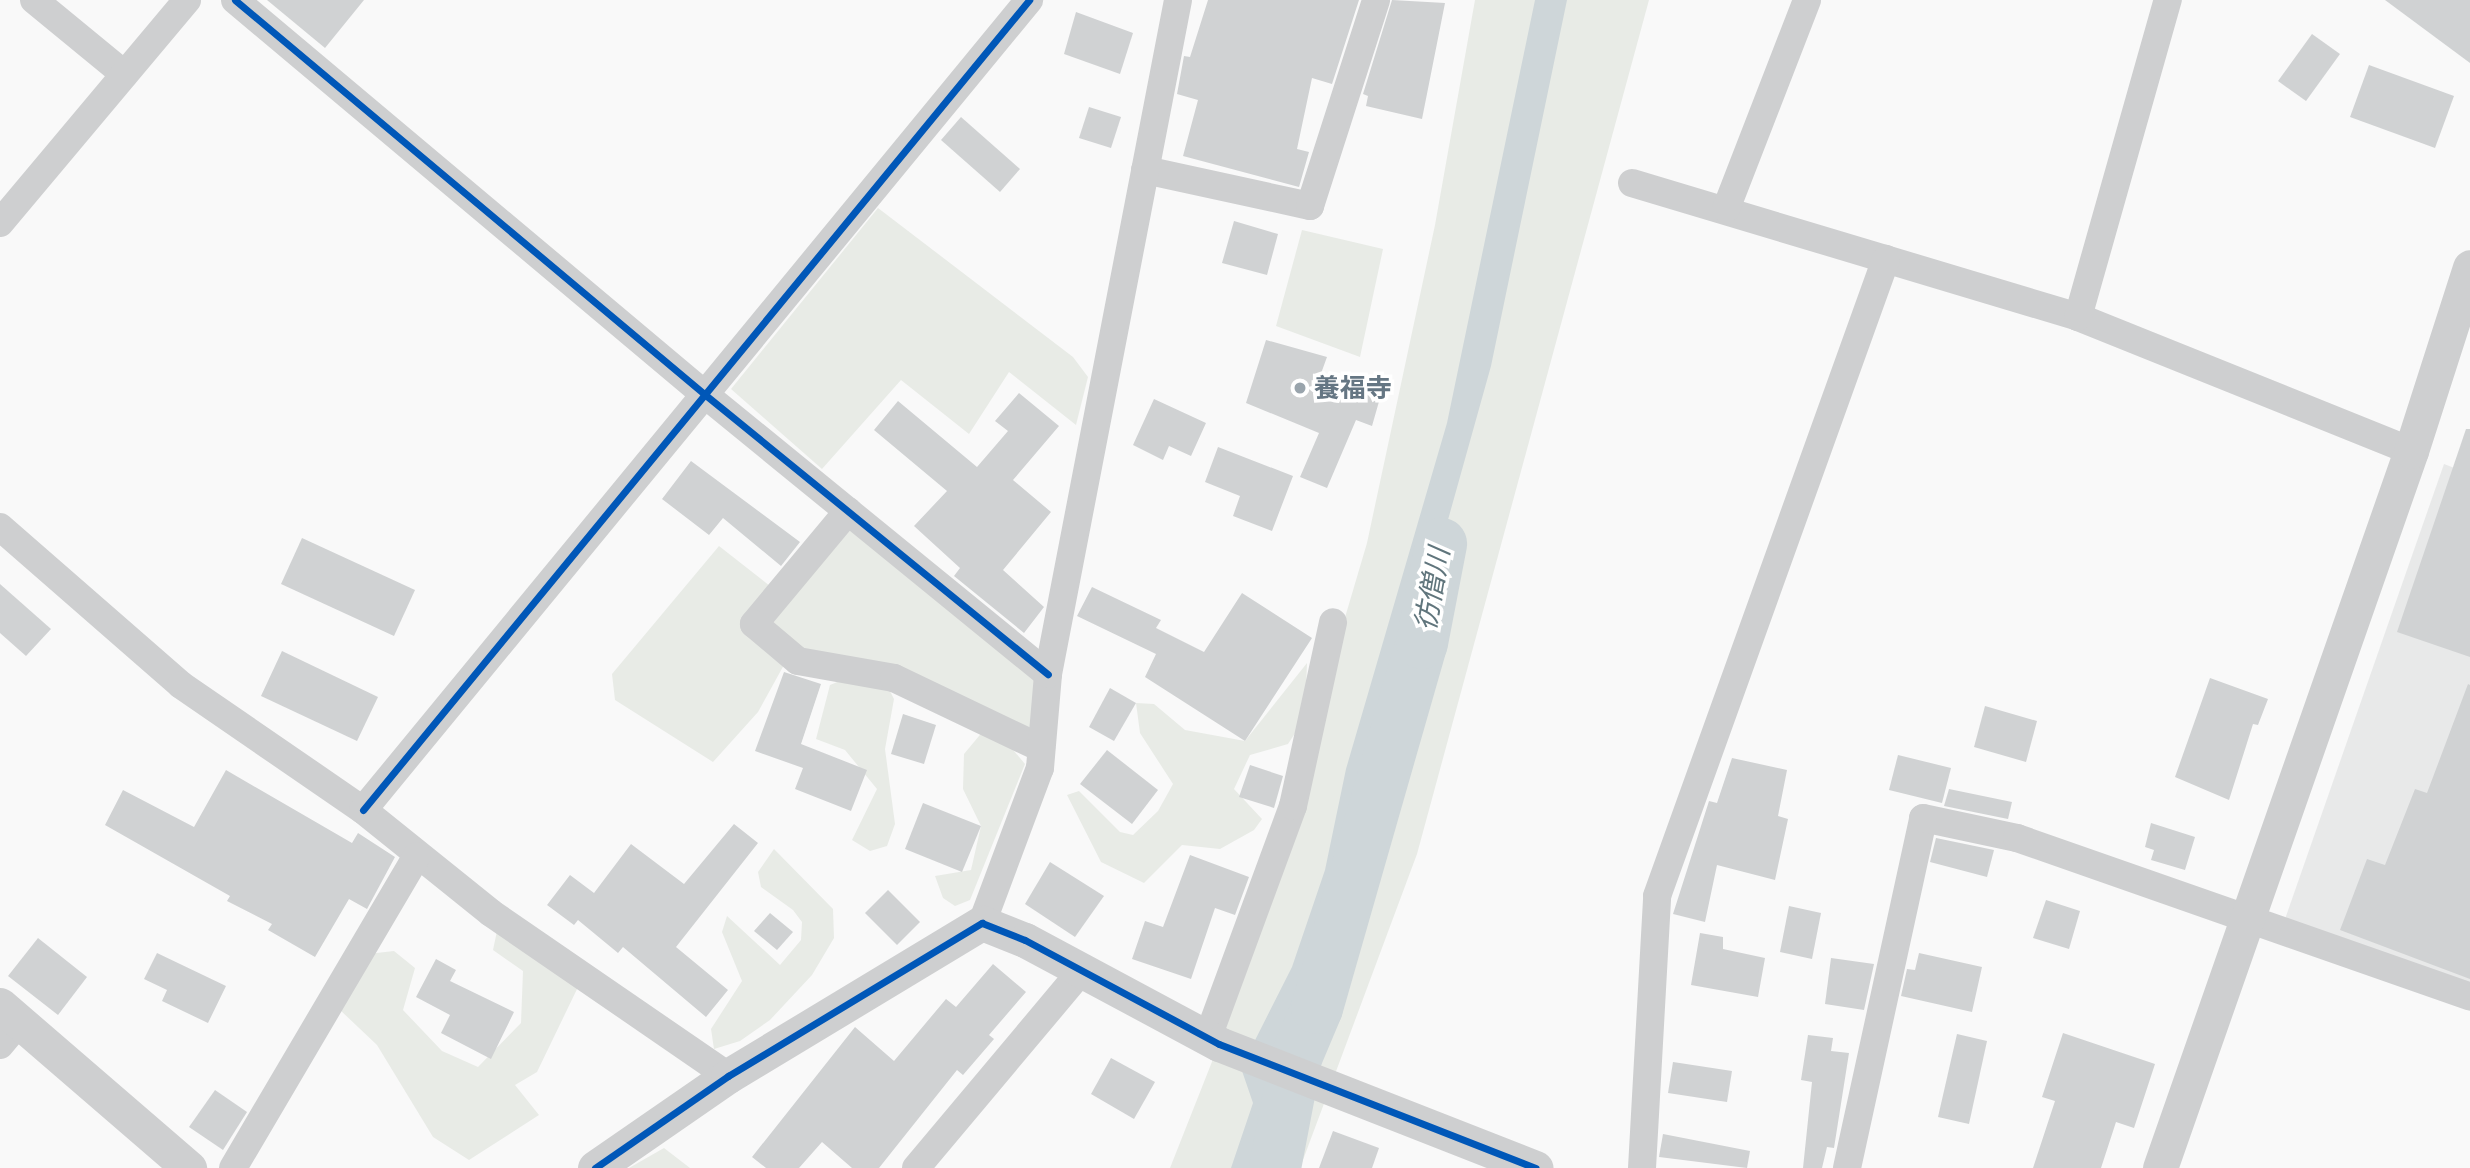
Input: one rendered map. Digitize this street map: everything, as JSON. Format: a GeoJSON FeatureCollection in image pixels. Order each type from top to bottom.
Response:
{"type":"FeatureCollection","features":[{"type":"Feature","properties":{"kind":"street"},"geometry":{"type":"LineString","coordinates":[[34,0],[124,74]]}},
{"type":"Feature","properties":{"kind":"street"},"geometry":{"type":"LineString","coordinates":[[0,223],[187,0]]}},
{"type":"Feature","properties":{"kind":"street"},"geometry":{"type":"LineString","coordinates":[[235,0],[703,393],[1048,674]]}},
{"type":"Feature","properties":{"kind":"street"},"geometry":{"type":"LineString","coordinates":[[363,810],[703,393],[1029,0]]}},
{"type":"Feature","properties":{"kind":"street"},"geometry":{"type":"LineString","coordinates":[[595,1168],[728,1076],[982,923],[1040,768],[1048,674],[1178,0]]}},
{"type":"Feature","properties":{"kind":"street"},"geometry":{"type":"LineString","coordinates":[[1145,170],[1310,206],[1376,0]]}},
{"type":"Feature","properties":{"kind":"street"},"geometry":{"type":"LineString","coordinates":[[1726,209],[1807,0]]}},
{"type":"Feature","properties":{"kind":"street"},"geometry":{"type":"LineString","coordinates":[[2078,317],[2168,0]]}},
{"type":"Feature","properties":{"kind":"street"},"geometry":{"type":"LineString","coordinates":[[1632,183],[1726,209],[2078,317],[2411,452]]}},
{"type":"Feature","properties":{"kind":"street"},"geometry":{"type":"LineString","coordinates":[[1642,1168],[1657,896],[1886,259]]}},
{"type":"Feature","properties":{"kind":"street"},"geometry":{"type":"LineString","coordinates":[[2160,1168],[2411,452],[2470,267]]}},
{"type":"Feature","properties":{"kind":"street"},"geometry":{"type":"LineString","coordinates":[[848,511],[754,624],[798,661],[894,678],[1041,748]]}},
{"type":"Feature","properties":{"kind":"street"},"geometry":{"type":"LineString","coordinates":[[0,527],[181,685],[363,810],[417,856],[728,1076]]}},
{"type":"Feature","properties":{"kind":"street"},"geometry":{"type":"LineString","coordinates":[[1213,1040],[1293,806],[1333,622]]}},
{"type":"Feature","properties":{"kind":"street"},"geometry":{"type":"LineString","coordinates":[[1847,1168],[1923,818],[2017,838],[2470,997]]}},
{"type":"Feature","properties":{"kind":"street"},"geometry":{"type":"LineString","coordinates":[[233,1168],[417,856]]}},
{"type":"Feature","properties":{"kind":"street"},"geometry":{"type":"LineString","coordinates":[[982,923],[1082,970],[1213,1040],[1536,1168]]}},
{"type":"Feature","properties":{"kind":"street"},"geometry":{"type":"LineString","coordinates":[[916,1168],[1082,970]]}},
{"type":"Feature","properties":{"kind":"street"},"geometry":{"type":"LineString","coordinates":[[7,1023],[188,1168]]}},
{"type":"Feature","properties":{"kind":"shaded area"},"geometry":{"type":"Polygon","coordinates":[[[1475,0],[1649,0],[1417,854],[1300,1168],[1170,1168],[1219,1044],[1367,543],[1435,225],[1475,0]]]}},
{"type":"Feature","properties":{"kind":"shaded area"},"geometry":{"type":"Polygon","coordinates":[[[1535,0],[1567,0],[1491,366],[1439,552],[1416,664],[1292,1072],[1278,1150],[1271,1168],[1231,1168],[1253,1103],[1241,1068],[1292,967],[1325,870],[1346,769],[1447,423],[1535,0]]]}},
{"type":"Feature","properties":{"kind":"shaded area"},"geometry":{"type":"Polygon","coordinates":[[[878,208],[1073,357],[1088,377],[1076,425],[1009,372],[969,434],[901,380],[822,469],[731,389],[878,208]]]}},
{"type":"Feature","properties":{"kind":"shaded area"},"geometry":{"type":"Polygon","coordinates":[[[1302,230],[1383,249],[1360,357],[1276,326],[1302,230]]]}},
{"type":"Feature","properties":{"kind":"shaded area"},"geometry":{"type":"Polygon","coordinates":[[[2444,464],[2470,474],[2470,989],[2284,922],[2444,464]]]}},
{"type":"Feature","properties":{"kind":"shaded area"},"geometry":{"type":"Polygon","coordinates":[[[848,511],[1048,674],[1033,744],[992,725],[1025,764],[970,900],[955,906],[943,898],[935,876],[971,870],[981,826],[963,789],[964,754],[989,724],[790,654],[758,712],[713,762],[615,700],[612,674],[719,546],[779,593],[848,511]]]}},
{"type":"Feature","properties":{"kind":"shaded area"},"geometry":{"type":"Polygon","coordinates":[[[1307,663],[1305,718],[1288,744],[1250,755],[1234,789],[1262,819],[1254,830],[1220,849],[1182,845],[1144,883],[1101,862],[1067,795],[1079,791],[1120,832],[1133,835],[1158,811],[1173,784],[1140,733],[1136,703],[1154,704],[1185,730],[1245,741],[1307,663]]]}},
{"type":"Feature","properties":{"kind":"shaded area"},"geometry":{"type":"Polygon","coordinates":[[[842,680],[888,687],[894,699],[885,749],[895,824],[887,846],[870,851],[852,840],[877,789],[845,750],[816,739],[830,685],[842,680]]]}},
{"type":"Feature","properties":{"kind":"shaded area"},"geometry":{"type":"Polygon","coordinates":[[[774,849],[833,909],[834,938],[812,975],[770,1020],[740,1041],[714,1049],[711,1029],[742,981],[722,932],[727,916],[780,965],[801,940],[802,922],[793,910],[761,887],[758,872],[774,849]]]}},
{"type":"Feature","properties":{"kind":"shaded area"},"geometry":{"type":"Polygon","coordinates":[[[497,931],[579,985],[537,1072],[515,1085],[539,1115],[469,1160],[433,1137],[377,1045],[339,1009],[359,955],[394,951],[415,968],[403,1010],[442,1051],[478,1067],[521,1023],[523,971],[493,950],[497,931]]]}},
{"type":"Feature","properties":{"kind":"shaded area"},"geometry":{"type":"Polygon","coordinates":[[[664,1148],[690,1168],[629,1168],[664,1148]]]}},
{"type":"Feature","properties":{"kind":"building"},"geometry":{"type":"Polygon","coordinates":[[[267,0],[364,0],[325,48],[267,0]]]}},
{"type":"Feature","properties":{"kind":"building"},"geometry":{"type":"Polygon","coordinates":[[[1208,0],[1359,0],[1332,84],[1312,78],[1297,149],[1309,152],[1299,187],[1183,156],[1198,100],[1177,94],[1184,56],[1190,57],[1208,0]]]}},
{"type":"Feature","properties":{"kind":"building"},"geometry":{"type":"Polygon","coordinates":[[[1392,0],[1445,3],[1422,119],[1366,106],[1368,96],[1363,94],[1392,0]]]}},
{"type":"Feature","properties":{"kind":"building"},"geometry":{"type":"Polygon","coordinates":[[[2385,0],[2470,0],[2470,63],[2385,0]]]}},
{"type":"Feature","properties":{"kind":"building"},"geometry":{"type":"Polygon","coordinates":[[[1076,12],[1133,33],[1120,74],[1064,54],[1076,12]]]}},
{"type":"Feature","properties":{"kind":"building"},"geometry":{"type":"Polygon","coordinates":[[[2312,34],[2340,54],[2306,101],[2278,81],[2312,34]]]}},
{"type":"Feature","properties":{"kind":"building"},"geometry":{"type":"Polygon","coordinates":[[[2369,65],[2454,96],[2435,148],[2350,117],[2369,65]]]}},
{"type":"Feature","properties":{"kind":"building"},"geometry":{"type":"Polygon","coordinates":[[[1089,107],[1121,117],[1111,148],[1079,138],[1089,107]]]}},
{"type":"Feature","properties":{"kind":"building"},"geometry":{"type":"Polygon","coordinates":[[[961,117],[1020,169],[1000,192],[941,140],[961,117]]]}},
{"type":"Feature","properties":{"kind":"building"},"geometry":{"type":"Polygon","coordinates":[[[1234,221],[1278,234],[1267,275],[1222,263],[1234,221]]]}},
{"type":"Feature","properties":{"kind":"building","name":"養福寺"},"geometry":{"type":"Polygon","coordinates":[[[1266,340],[1327,357],[1319,379],[1380,398],[1372,426],[1356,420],[1327,488],[1300,477],[1319,433],[1246,403],[1266,340]]]}},
{"type":"Feature","properties":{"kind":"building"},"geometry":{"type":"Polygon","coordinates":[[[1019,393],[1059,426],[1013,480],[1051,512],[1003,570],[1044,607],[1024,633],[954,576],[960,568],[914,526],[947,491],[874,430],[898,401],[977,467],[1008,431],[995,421],[1019,393]]]}},
{"type":"Feature","properties":{"kind":"building"},"geometry":{"type":"Polygon","coordinates":[[[1154,399],[1206,423],[1191,456],[1169,446],[1163,460],[1133,445],[1154,399]]]}},
{"type":"Feature","properties":{"kind":"building"},"geometry":{"type":"Polygon","coordinates":[[[2466,429],[2470,429],[2470,657],[2397,632],[2466,429]]]}},
{"type":"Feature","properties":{"kind":"building"},"geometry":{"type":"Polygon","coordinates":[[[1218,447],[1293,476],[1272,531],[1233,516],[1240,496],[1205,482],[1218,447]]]}},
{"type":"Feature","properties":{"kind":"building"},"geometry":{"type":"Polygon","coordinates":[[[691,461],[800,542],[781,566],[723,518],[709,535],[662,499],[691,461]]]}},
{"type":"Feature","properties":{"kind":"building"},"geometry":{"type":"Polygon","coordinates":[[[302,538],[415,590],[394,636],[281,584],[302,538]]]}},
{"type":"Feature","properties":{"kind":"building"},"geometry":{"type":"Polygon","coordinates":[[[0,584],[51,629],[26,656],[0,633],[0,584]]]}},
{"type":"Feature","properties":{"kind":"building"},"geometry":{"type":"Polygon","coordinates":[[[1092,587],[1161,620],[1156,628],[1204,652],[1242,593],[1312,638],[1245,741],[1145,677],[1156,654],[1077,616],[1092,587]]]}},
{"type":"Feature","properties":{"kind":"building"},"geometry":{"type":"Polygon","coordinates":[[[282,651],[378,697],[357,741],[261,696],[282,651]]]}},
{"type":"Feature","properties":{"kind":"building"},"geometry":{"type":"Polygon","coordinates":[[[784,672],[821,684],[801,744],[867,770],[851,811],[795,789],[803,768],[755,751],[784,672]]]}},
{"type":"Feature","properties":{"kind":"building"},"geometry":{"type":"Polygon","coordinates":[[[2210,678],[2268,699],[2258,725],[2253,724],[2229,800],[2175,777],[2210,678]]]}},
{"type":"Feature","properties":{"kind":"building"},"geometry":{"type":"Polygon","coordinates":[[[2468,684],[2470,979],[2340,930],[2367,859],[2385,865],[2415,789],[2427,793],[2468,684]]]}},
{"type":"Feature","properties":{"kind":"building"},"geometry":{"type":"Polygon","coordinates":[[[1110,688],[1136,703],[1114,741],[1089,727],[1110,688]]]}},
{"type":"Feature","properties":{"kind":"building"},"geometry":{"type":"Polygon","coordinates":[[[1985,706],[2037,721],[2026,762],[1974,747],[1985,706]]]}},
{"type":"Feature","properties":{"kind":"building"},"geometry":{"type":"Polygon","coordinates":[[[903,714],[936,725],[924,764],[891,754],[903,714]]]}},
{"type":"Feature","properties":{"kind":"building"},"geometry":{"type":"Polygon","coordinates":[[[1107,750],[1158,790],[1132,824],[1080,784],[1107,750]]]}},
{"type":"Feature","properties":{"kind":"building"},"geometry":{"type":"Polygon","coordinates":[[[1898,755],[1951,768],[1942,803],[1889,790],[1898,755]]]}},
{"type":"Feature","properties":{"kind":"building"},"geometry":{"type":"Polygon","coordinates":[[[1732,758],[1787,770],[1778,816],[1788,819],[1775,880],[1717,865],[1705,922],[1673,914],[1709,801],[1717,803],[1732,758]]]}},
{"type":"Feature","properties":{"kind":"building"},"geometry":{"type":"Polygon","coordinates":[[[1250,765],[1283,776],[1274,808],[1239,797],[1250,765]]]}},
{"type":"Feature","properties":{"kind":"building"},"geometry":{"type":"Polygon","coordinates":[[[226,770],[352,843],[358,833],[395,857],[367,909],[349,899],[315,957],[268,930],[272,924],[227,901],[230,896],[105,825],[123,790],[194,827],[226,770]]]}},
{"type":"Feature","properties":{"kind":"building"},"geometry":{"type":"Polygon","coordinates":[[[1949,789],[2012,802],[2008,819],[1944,806],[1949,789]]]}},
{"type":"Feature","properties":{"kind":"building"},"geometry":{"type":"Polygon","coordinates":[[[923,803],[981,826],[962,872],[905,849],[923,803]]]}},
{"type":"Feature","properties":{"kind":"building"},"geometry":{"type":"Polygon","coordinates":[[[2151,823],[2195,837],[2185,870],[2151,860],[2154,850],[2145,847],[2151,823]]]}},
{"type":"Feature","properties":{"kind":"building"},"geometry":{"type":"Polygon","coordinates":[[[734,824],[758,843],[676,947],[728,990],[706,1017],[623,947],[618,953],[578,920],[574,925],[547,905],[570,875],[594,893],[631,844],[684,884],[734,824]]]}},
{"type":"Feature","properties":{"kind":"building"},"geometry":{"type":"Polygon","coordinates":[[[1936,838],[1994,850],[1987,877],[1930,862],[1936,838]]]}},
{"type":"Feature","properties":{"kind":"building"},"geometry":{"type":"Polygon","coordinates":[[[1190,855],[1249,877],[1235,915],[1215,908],[1191,979],[1132,959],[1145,921],[1163,927],[1190,855]]]}},
{"type":"Feature","properties":{"kind":"building"},"geometry":{"type":"Polygon","coordinates":[[[1050,862],[1104,896],[1075,937],[1025,904],[1050,862]]]}},
{"type":"Feature","properties":{"kind":"building"},"geometry":{"type":"Polygon","coordinates":[[[888,890],[920,922],[897,945],[865,913],[888,890]]]}},
{"type":"Feature","properties":{"kind":"building"},"geometry":{"type":"Polygon","coordinates":[[[2046,900],[2080,911],[2069,949],[2033,938],[2046,900]]]}},
{"type":"Feature","properties":{"kind":"building"},"geometry":{"type":"Polygon","coordinates":[[[1789,906],[1821,913],[1812,959],[1780,952],[1789,906]]]}},
{"type":"Feature","properties":{"kind":"building"},"geometry":{"type":"Polygon","coordinates":[[[770,913],[793,932],[777,950],[754,931],[770,913]]]}},
{"type":"Feature","properties":{"kind":"building"},"geometry":{"type":"Polygon","coordinates":[[[1700,933],[1723,937],[1723,949],[1765,958],[1758,997],[1691,985],[1700,933]]]}},
{"type":"Feature","properties":{"kind":"building"},"geometry":{"type":"Polygon","coordinates":[[[38,938],[87,977],[58,1015],[8,976],[38,938]]]}},
{"type":"Feature","properties":{"kind":"building"},"geometry":{"type":"Polygon","coordinates":[[[157,953],[226,986],[208,1023],[162,1001],[167,990],[144,979],[157,953]]]}},
{"type":"Feature","properties":{"kind":"building"},"geometry":{"type":"Polygon","coordinates":[[[1919,953],[1982,967],[1972,1012],[1901,996],[1907,969],[1915,970],[1919,953]]]}},
{"type":"Feature","properties":{"kind":"building"},"geometry":{"type":"Polygon","coordinates":[[[1831,958],[1874,964],[1864,1010],[1825,1004],[1831,958]]]}},
{"type":"Feature","properties":{"kind":"building"},"geometry":{"type":"Polygon","coordinates":[[[436,959],[456,970],[450,981],[514,1012],[491,1059],[441,1033],[450,1015],[416,997],[436,959]]]}},
{"type":"Feature","properties":{"kind":"building"},"geometry":{"type":"Polygon","coordinates":[[[993,964],[1026,992],[989,1035],[994,1039],[963,1075],[957,1070],[879,1168],[852,1168],[822,1142],[799,1168],[766,1168],[752,1157],[855,1027],[894,1061],[946,999],[956,1007],[993,964]]]}},
{"type":"Feature","properties":{"kind":"building"},"geometry":{"type":"Polygon","coordinates":[[[2063,1033],[2155,1064],[2134,1128],[2116,1122],[2101,1168],[2033,1168],[2055,1101],[2042,1097],[2063,1033]]]}},
{"type":"Feature","properties":{"kind":"building"},"geometry":{"type":"Polygon","coordinates":[[[1957,1034],[1987,1041],[1969,1124],[1938,1117],[1957,1034]]]}},
{"type":"Feature","properties":{"kind":"building"},"geometry":{"type":"Polygon","coordinates":[[[1808,1035],[1833,1038],[1831,1051],[1849,1053],[1834,1148],[1827,1147],[1822,1168],[1803,1168],[1812,1082],[1801,1080],[1808,1035]]]}},
{"type":"Feature","properties":{"kind":"building"},"geometry":{"type":"Polygon","coordinates":[[[1111,1058],[1155,1082],[1134,1119],[1091,1094],[1111,1058]]]}},
{"type":"Feature","properties":{"kind":"building"},"geometry":{"type":"Polygon","coordinates":[[[1673,1062],[1732,1071],[1727,1102],[1668,1093],[1673,1062]]]}},
{"type":"Feature","properties":{"kind":"building"},"geometry":{"type":"Polygon","coordinates":[[[215,1090],[247,1112],[223,1150],[189,1127],[215,1090]]]}},
{"type":"Feature","properties":{"kind":"building"},"geometry":{"type":"Polygon","coordinates":[[[1333,1131],[1379,1148],[1372,1168],[1319,1168],[1333,1131]]]}},
{"type":"Feature","properties":{"kind":"building"},"geometry":{"type":"Polygon","coordinates":[[[1663,1134],[1750,1151],[1747,1168],[1659,1157],[1663,1134]]]}},
{"type":"Feature","properties":{"kind":"waterway","name":"彷僧川"},"geometry":{"type":"LineString","coordinates":[[1275,1168],[1296,1058],[1317,1008],[1422,643],[1441,544]]}},
{"type":"Feature","properties":{"kind":"cycle path"},"geometry":{"type":"LineString","coordinates":[[235,0],[703,393],[1048,674]]}},
{"type":"Feature","properties":{"kind":"cycle path"},"geometry":{"type":"LineString","coordinates":[[363,810],[1029,0]]}},
{"type":"Feature","properties":{"kind":"cycle path"},"geometry":{"type":"LineString","coordinates":[[595,1168],[728,1076],[982,923],[1025,940],[1219,1044],[1536,1168]]}},
{"type":"Feature","properties":{"kind":"place","name":"養福寺"},"geometry":{"type":"Point","coordinates":[1300,388]}}]}
